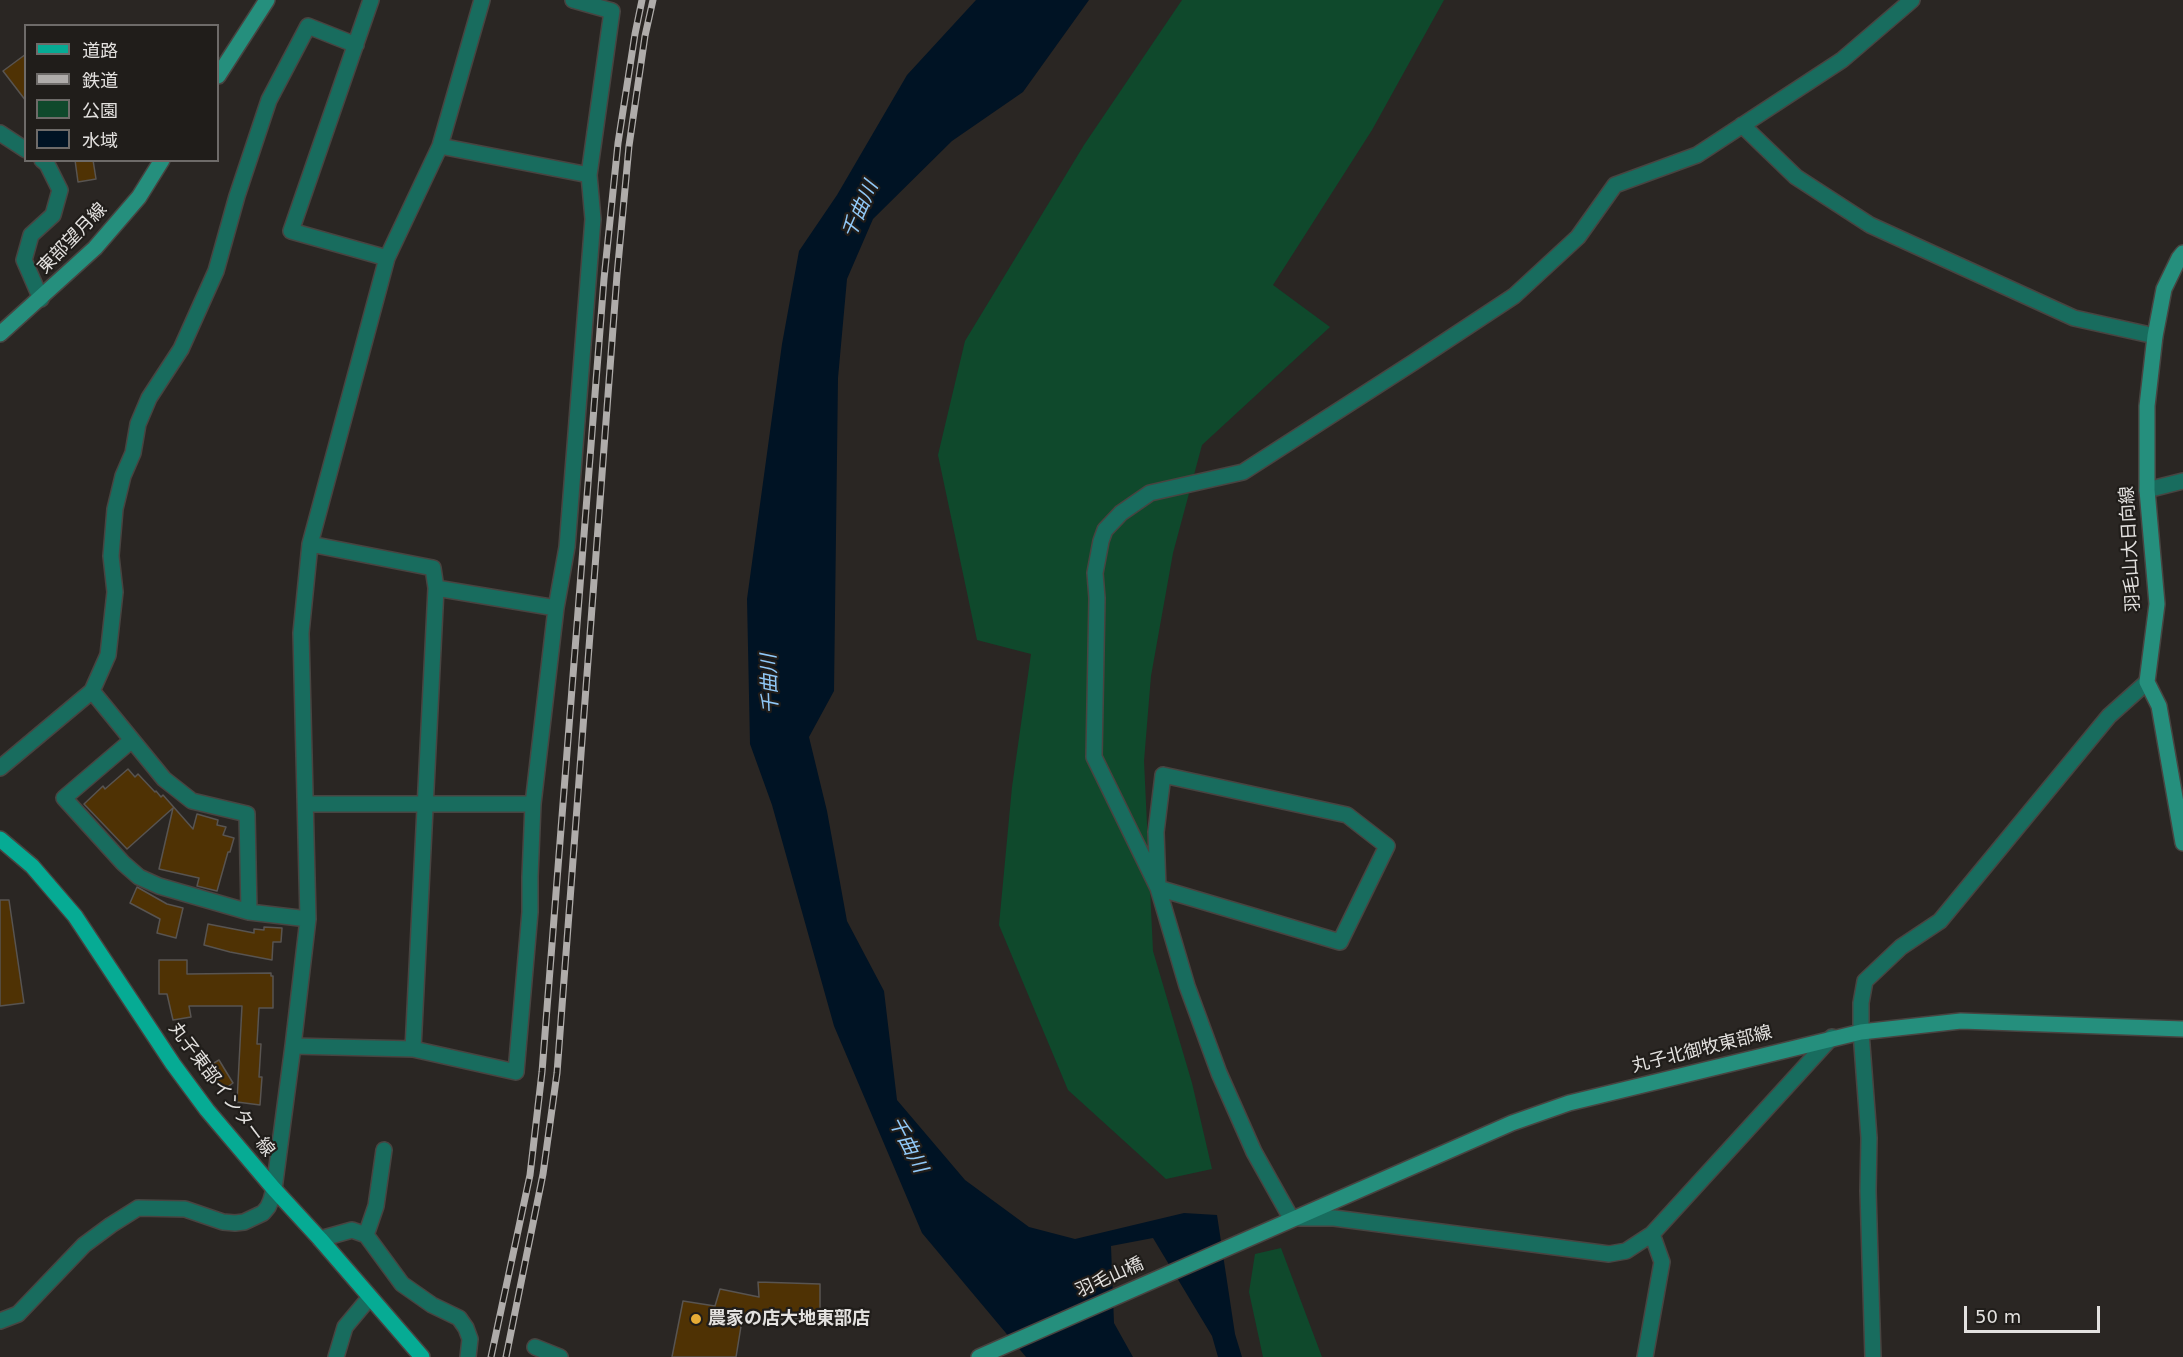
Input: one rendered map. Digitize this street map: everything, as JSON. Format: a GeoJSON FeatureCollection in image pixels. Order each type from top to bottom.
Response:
{"type":"FeatureCollection","features":[{"type":"Feature","properties":{"kind":"main road"},"geometry":{"type":"LineString","coordinates":[[219,74],[267,0]]}},
{"type":"Feature","properties":{"kind":"main road","name":"東部望月線"},"geometry":{"type":"LineString","coordinates":[[0,334],[95,248],[139,197],[161,162]]}},
{"type":"Feature","properties":{"kind":"main road","name":"羽毛山大日向線"},"geometry":{"type":"LineString","coordinates":[[2147,682],[2157,604],[2146,490],[2147,406],[2155,336],[2164,289],[2183,253]]}},
{"type":"Feature","properties":{"kind":"main road"},"geometry":{"type":"LineString","coordinates":[[2147,682],[2159,706],[2183,843]]}},
{"type":"Feature","properties":{"kind":"main road","name":"丸子東部インター線"},"geometry":{"type":"LineString","coordinates":[[0,839],[32,866],[75,916],[207,1110],[422,1357]]}},
{"type":"Feature","properties":{"kind":"main road","name":"丸子北御牧東部線"},"geometry":{"type":"LineString","coordinates":[[1258,1235],[1291,1218],[1512,1123],[1569,1103],[1832,1037],[1961,1021],[2183,1029]]}},
{"type":"Feature","properties":{"kind":"main road","name":"羽毛山橋"},"geometry":{"type":"LineString","coordinates":[[979,1357],[1258,1235]]}},
{"type":"Feature","properties":{"kind":"street"},"geometry":{"type":"LineString","coordinates":[[371,0],[291,231],[387,258]]}},
{"type":"Feature","properties":{"kind":"street"},"geometry":{"type":"LineString","coordinates":[[0,1321],[18,1314],[84,1245],[138,1208],[185,1209],[223,1222],[244,1222],[263,1213],[268,1207],[274,1189],[308,919],[301,633],[310,544],[387,258],[440,146],[482,0]]}},
{"type":"Feature","properties":{"kind":"street"},"geometry":{"type":"LineString","coordinates":[[293,1046],[413,1049],[516,1072],[530,912],[534,804],[556,608],[567,547],[592,219],[589,175],[612,11],[573,0]]}},
{"type":"Feature","properties":{"kind":"street"},"geometry":{"type":"LineString","coordinates":[[1832,1037],[1652,1234],[1626,1251],[1609,1254],[1334,1218],[1291,1218],[1254,1152],[1219,1073],[1187,987],[1158,888],[1094,757],[1097,598],[1095,573],[1105,530],[1121,513],[1150,493],[1243,472],[1514,296],[1578,237],[1615,185],[1697,155],[1842,60],[1912,0]]}},
{"type":"Feature","properties":{"kind":"street"},"geometry":{"type":"LineString","coordinates":[[0,768],[92,691],[108,655],[115,592],[111,556],[115,509],[123,476],[133,453],[138,424],[149,398],[181,349],[216,271],[237,196],[269,100],[308,26],[357,45]]}},
{"type":"Feature","properties":{"kind":"street"},"geometry":{"type":"LineString","coordinates":[[1742,125],[1796,177],[1870,225],[2074,318],[2155,336]]}},
{"type":"Feature","properties":{"kind":"street"},"geometry":{"type":"LineString","coordinates":[[0,133],[24,149]]}},
{"type":"Feature","properties":{"kind":"street"},"geometry":{"type":"LineString","coordinates":[[440,146],[589,175]]}},
{"type":"Feature","properties":{"kind":"street"},"geometry":{"type":"LineString","coordinates":[[41,299],[24,260],[31,235],[53,215],[60,190],[44,162]]}},
{"type":"Feature","properties":{"kind":"street"},"geometry":{"type":"LineString","coordinates":[[2146,490],[2183,481]]}},
{"type":"Feature","properties":{"kind":"street"},"geometry":{"type":"LineString","coordinates":[[310,544],[433,568],[436,588],[413,1049]]}},
{"type":"Feature","properties":{"kind":"street"},"geometry":{"type":"LineString","coordinates":[[436,588],[556,608]]}},
{"type":"Feature","properties":{"kind":"street"},"geometry":{"type":"LineString","coordinates":[[1873,1357],[1868,1191],[1869,1138],[1861,1032],[1861,1003],[1865,981],[1900,947],[1940,921],[2109,716],[2147,682]]}},
{"type":"Feature","properties":{"kind":"street"},"geometry":{"type":"LineString","coordinates":[[92,691],[164,779],[192,801],[247,814],[249,912]]}},
{"type":"Feature","properties":{"kind":"street"},"geometry":{"type":"LineString","coordinates":[[132,740],[64,798],[123,863],[139,877],[159,886],[249,912],[308,919]]}},
{"type":"Feature","properties":{"kind":"street"},"geometry":{"type":"LineString","coordinates":[[1163,775],[1347,815],[1387,846],[1340,942],[1158,888],[1156,832],[1163,775]]}},
{"type":"Feature","properties":{"kind":"street"},"geometry":{"type":"LineString","coordinates":[[306,804],[534,804]]}},
{"type":"Feature","properties":{"kind":"street"},"geometry":{"type":"LineString","coordinates":[[366,1235],[376,1206],[384,1150]]}},
{"type":"Feature","properties":{"kind":"street"},"geometry":{"type":"LineString","coordinates":[[320,1239],[352,1230],[366,1235],[402,1284],[432,1305],[459,1318],[470,1339],[468,1357]]}},
{"type":"Feature","properties":{"kind":"street"},"geometry":{"type":"LineString","coordinates":[[1645,1357],[1662,1262],[1652,1234]]}},
{"type":"Feature","properties":{"kind":"street"},"geometry":{"type":"LineString","coordinates":[[336,1357],[345,1327],[370,1297]]}},
{"type":"Feature","properties":{"kind":"street"},"geometry":{"type":"LineString","coordinates":[[535,1347],[560,1357]]}},
{"type":"Feature","properties":{"kind":"green space"},"geometry":{"type":"Polygon","coordinates":[[[1182,0],[1444,0],[1372,130],[1273,285],[1330,327],[1202,445],[1173,553],[1151,676],[1144,761],[1153,951],[1192,1083],[1212,1169],[1166,1179],[1068,1090],[999,925],[1012,787],[1031,654],[977,640],[938,455],[965,341],[1084,145],[1182,0]]]}},
{"type":"Feature","properties":{"kind":"green space"},"geometry":{"type":"Polygon","coordinates":[[[1281,1248],[1322,1357],[1263,1357],[1249,1292],[1255,1254],[1281,1248]]]}},
{"type":"Feature","properties":{"kind":"water","name":"千曲川"},"geometry":{"type":"Polygon","coordinates":[[[976,0],[1089,0],[1023,92],[952,141],[873,219],[847,279],[838,378],[834,691],[809,737],[827,811],[847,921],[884,991],[897,1100],[965,1180],[1029,1227],[1075,1239],[1184,1213],[1217,1215],[1235,1334],[1242,1357],[1218,1357],[1212,1336],[1153,1238],[1111,1246],[1114,1323],[1133,1357],[1026,1357],[922,1233],[834,1026],[772,805],[750,744],[747,599],[782,344],[799,251],[837,195],[907,75],[976,0]]]}},
{"type":"Feature","properties":{"kind":"building"},"geometry":{"type":"Polygon","coordinates":[[[24,55],[24,98],[3,71],[24,55]]]}},
{"type":"Feature","properties":{"kind":"building"},"geometry":{"type":"Polygon","coordinates":[[[75,162],[93,162],[96,179],[78,182],[75,162]]]}},
{"type":"Feature","properties":{"kind":"building"},"geometry":{"type":"Polygon","coordinates":[[[128,769],[135,777],[138,774],[161,797],[163,795],[193,829],[197,814],[218,820],[217,825],[226,827],[223,835],[234,838],[217,891],[197,886],[199,878],[159,869],[173,808],[127,849],[84,804],[103,786],[105,789],[128,769]]]}},
{"type":"Feature","properties":{"kind":"building"},"geometry":{"type":"Polygon","coordinates":[[[137,887],[167,904],[183,908],[176,938],[157,933],[160,919],[130,903],[137,887]]]}},
{"type":"Feature","properties":{"kind":"building"},"geometry":{"type":"Polygon","coordinates":[[[0,900],[9,900],[24,1003],[0,1006],[0,900]]]}},
{"type":"Feature","properties":{"kind":"building"},"geometry":{"type":"Polygon","coordinates":[[[208,924],[254,933],[254,929],[264,930],[264,927],[282,928],[281,942],[273,942],[272,960],[230,952],[204,945],[208,924]]]}},
{"type":"Feature","properties":{"kind":"building"},"geometry":{"type":"Polygon","coordinates":[[[159,960],[187,960],[187,974],[271,973],[273,976],[273,1008],[259,1008],[257,1044],[261,1044],[260,1105],[237,1102],[242,1006],[189,1006],[191,1017],[173,1020],[167,994],[159,994],[159,960]]]}},
{"type":"Feature","properties":{"kind":"building"},"geometry":{"type":"Polygon","coordinates":[[[219,1060],[233,1083],[222,1091],[207,1067],[219,1060]]]}},
{"type":"Feature","properties":{"kind":"building"},"geometry":{"type":"Polygon","coordinates":[[[758,1282],[820,1284],[820,1318],[742,1320],[736,1357],[672,1357],[683,1301],[715,1306],[720,1289],[759,1297],[758,1282]]]}},
{"type":"Feature","properties":{"kind":"railway"},"geometry":{"type":"LineString","coordinates":[[491,1357],[530,1175],[542,1072],[604,279],[618,143],[642,0]]}},
{"type":"Feature","properties":{"kind":"railway"},"geometry":{"type":"LineString","coordinates":[[506,1357],[543,1174],[557,1073],[617,275],[629,146],[645,36],[653,0]]}},
{"type":"Feature","properties":{"kind":"place","name":"農家の店大地東部店"},"geometry":{"type":"Point","coordinates":[696,1319]}}]}
